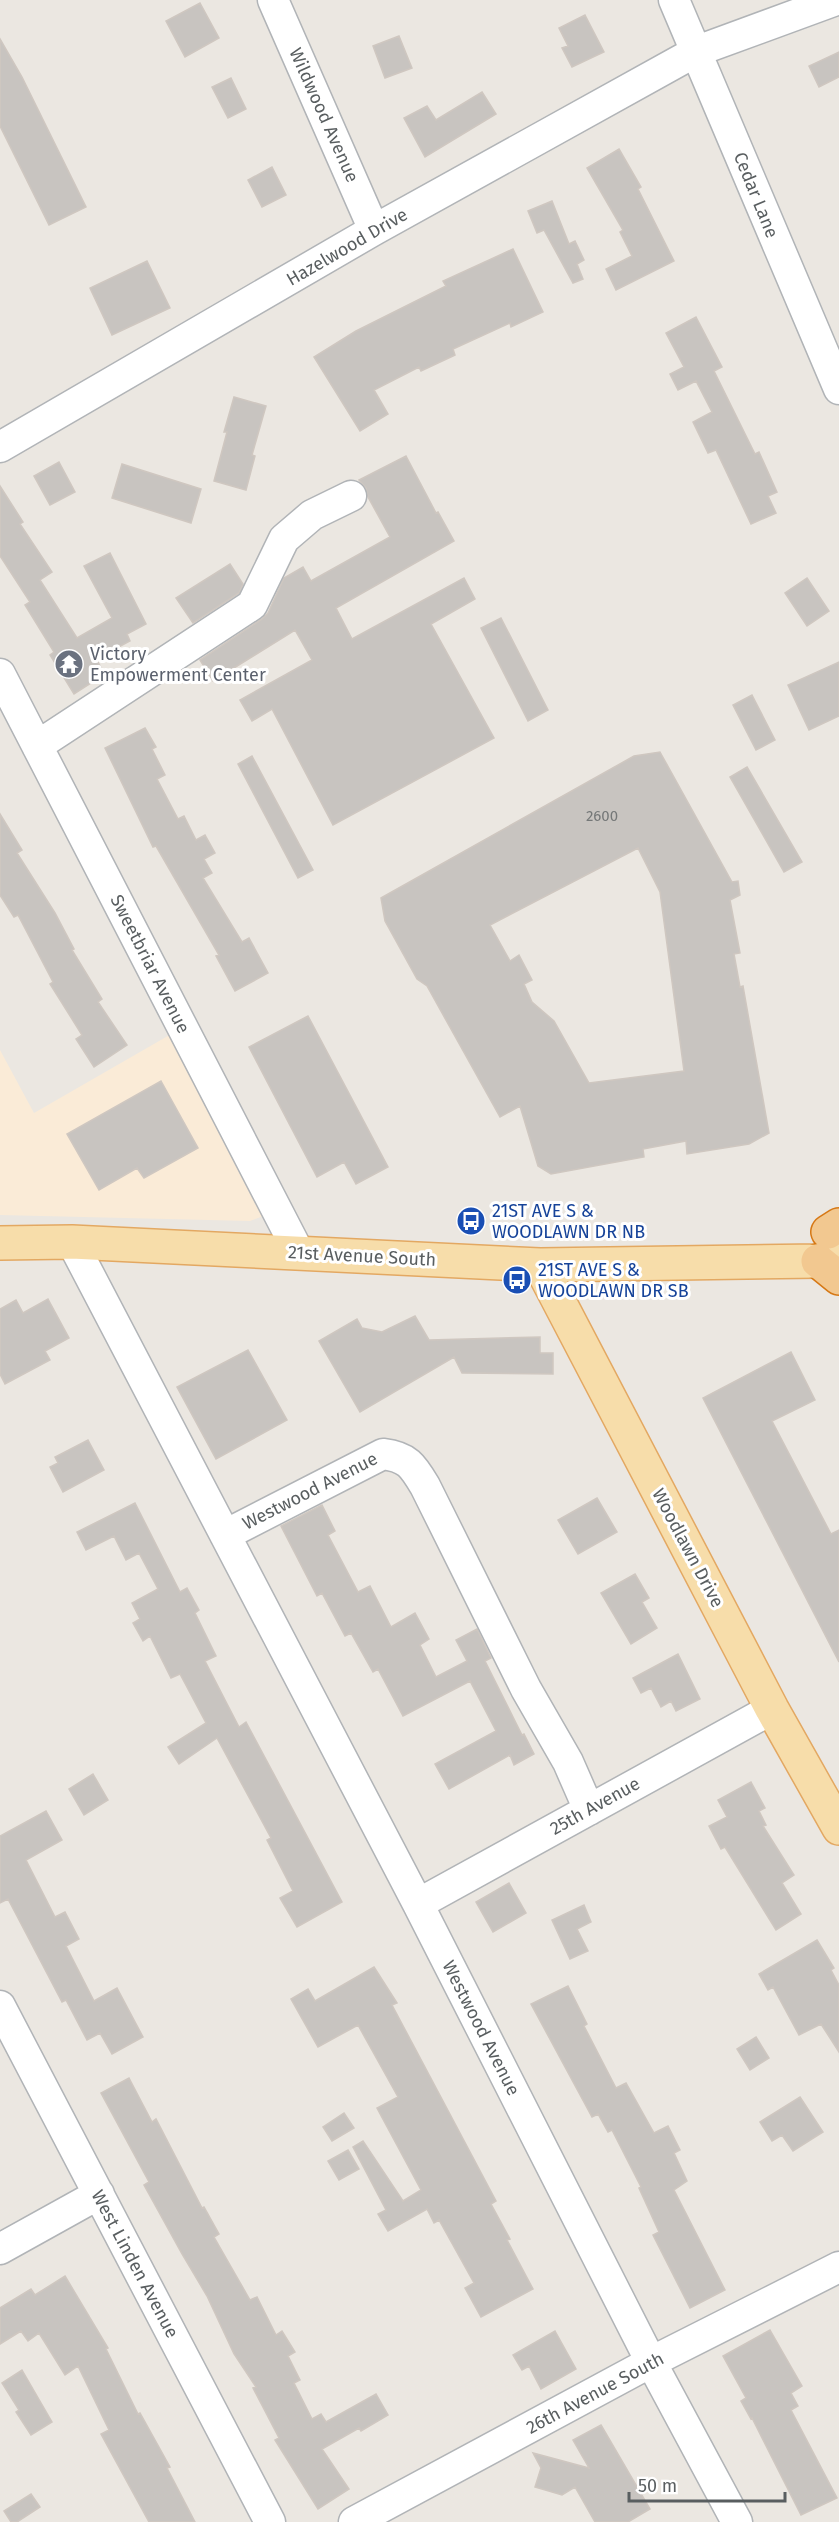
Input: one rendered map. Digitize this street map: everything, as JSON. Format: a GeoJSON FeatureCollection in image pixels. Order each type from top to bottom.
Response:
{"type":"FeatureCollection","features":[{"type":"Feature","properties":{"kind":"main road","name":"21st Avenue South"},"geometry":{"type":"LineString","coordinates":[[0,1243],[72,1242],[540,1265],[724,1261],[834,1247]]}},
{"type":"Feature","properties":{"kind":"main road","name":"Woodlawn Drive"},"geometry":{"type":"LineString","coordinates":[[540,1265],[772,1709],[839,1828]]}},
{"type":"Feature","properties":{"kind":"street","name":"Wildwood Avenue"},"geometry":{"type":"LineString","coordinates":[[273,0],[374,230]]}},
{"type":"Feature","properties":{"kind":"street","name":"Cedar Lane"},"geometry":{"type":"LineString","coordinates":[[674,0],[839,389]]}},
{"type":"Feature","properties":{"kind":"street","name":"Hazelwood Drive"},"geometry":{"type":"LineString","coordinates":[[0,447],[374,230],[697,51],[836,0]]}},
{"type":"Feature","properties":{"kind":"street"},"geometry":{"type":"LineString","coordinates":[[37,746],[252,605],[284,539],[312,515],[351,496]]}},
{"type":"Feature","properties":{"kind":"street","name":"Sweetbriar Avenue"},"geometry":{"type":"LineString","coordinates":[[0,674],[299,1253]]}},
{"type":"Feature","properties":{"kind":"street","name":"Westwood Avenue"},"geometry":{"type":"LineString","coordinates":[[72,1242],[418,1904],[651,2362],[737,2522]]}},
{"type":"Feature","properties":{"kind":"street","name":"Westwood Avenue"},"geometry":{"type":"LineString","coordinates":[[225,1535],[383,1454],[401,1456],[415,1469],[425,1486],[526,1689],[568,1762],[589,1810]]}},
{"type":"Feature","properties":{"kind":"street","name":"25th Avenue"},"geometry":{"type":"LineString","coordinates":[[418,1904],[772,1709]]}},
{"type":"Feature","properties":{"kind":"street","name":"West Linden Avenue"},"geometry":{"type":"LineString","coordinates":[[0,2006],[270,2522]]}},
{"type":"Feature","properties":{"kind":"street"},"geometry":{"type":"LineString","coordinates":[[0,2249],[99,2194]]}},
{"type":"Feature","properties":{"kind":"street","name":"26th Avenue South"},"geometry":{"type":"LineString","coordinates":[[354,2522],[651,2362],[839,2267]]}},
{"type":"Feature","properties":{"kind":"shaded area"},"geometry":{"type":"Polygon","coordinates":[[[173,1033],[266,1215],[250,1221],[0,1215],[0,1050],[34,1113],[173,1033]]]}},
{"type":"Feature","properties":{"kind":"building"},"geometry":{"type":"Polygon","coordinates":[[[200,3],[219,38],[185,57],[166,21],[200,3]]]}},
{"type":"Feature","properties":{"kind":"building"},"geometry":{"type":"Polygon","coordinates":[[[585,15],[604,52],[572,67],[562,48],[568,46],[559,28],[585,15]]]}},
{"type":"Feature","properties":{"kind":"building"},"geometry":{"type":"Polygon","coordinates":[[[399,36],[412,68],[385,78],[373,46],[399,36]]]}},
{"type":"Feature","properties":{"kind":"building"},"geometry":{"type":"Polygon","coordinates":[[[0,39],[22,77],[86,207],[49,225],[0,126],[0,39]]]}},
{"type":"Feature","properties":{"kind":"building"},"geometry":{"type":"Polygon","coordinates":[[[839,52],[839,77],[819,87],[809,66],[839,52]]]}},
{"type":"Feature","properties":{"kind":"building"},"geometry":{"type":"Polygon","coordinates":[[[231,78],[246,109],[228,118],[212,87],[231,78]]]}},
{"type":"Feature","properties":{"kind":"building"},"geometry":{"type":"Polygon","coordinates":[[[482,92],[496,114],[425,157],[404,118],[427,106],[436,120],[482,92]]]}},
{"type":"Feature","properties":{"kind":"building"},"geometry":{"type":"Polygon","coordinates":[[[619,149],[641,187],[638,189],[674,261],[616,290],[606,269],[632,256],[620,232],[623,230],[587,168],[619,149]]]}},
{"type":"Feature","properties":{"kind":"building"},"geometry":{"type":"Polygon","coordinates":[[[272,167],[286,195],[262,207],[248,180],[272,167]]]}},
{"type":"Feature","properties":{"kind":"building"},"geometry":{"type":"Polygon","coordinates":[[[552,201],[569,244],[575,241],[584,260],[577,264],[583,279],[573,283],[544,230],[537,233],[528,211],[552,201]]]}},
{"type":"Feature","properties":{"kind":"building"},"geometry":{"type":"Polygon","coordinates":[[[513,249],[543,312],[511,327],[510,323],[453,349],[455,355],[421,371],[419,367],[374,390],[388,414],[360,431],[314,357],[356,331],[446,286],[443,281],[513,249]]]}},
{"type":"Feature","properties":{"kind":"building"},"geometry":{"type":"Polygon","coordinates":[[[147,261],[170,308],[112,335],[90,288],[147,261]]]}},
{"type":"Feature","properties":{"kind":"building"},"geometry":{"type":"Polygon","coordinates":[[[696,317],[722,367],[714,371],[755,454],[759,452],[777,492],[768,496],[776,513],[751,524],[716,450],[708,453],[693,422],[712,412],[696,381],[678,390],[670,374],[684,367],[666,333],[696,317]]]}},
{"type":"Feature","properties":{"kind":"building"},"geometry":{"type":"Polygon","coordinates":[[[234,397],[266,406],[252,455],[255,456],[246,490],[214,481],[234,397]]]}},
{"type":"Feature","properties":{"kind":"building"},"geometry":{"type":"Polygon","coordinates":[[[406,456],[436,513],[438,512],[454,541],[336,608],[352,639],[464,578],[475,599],[431,624],[494,738],[333,825],[272,709],[252,721],[240,700],[312,660],[295,630],[213,681],[200,660],[262,619],[268,613],[284,578],[303,567],[311,581],[390,537],[368,497],[366,488],[359,480],[406,456]]]}},
{"type":"Feature","properties":{"kind":"building"},"geometry":{"type":"Polygon","coordinates":[[[59,462],[75,492],[50,505],[34,476],[59,462]]]}},
{"type":"Feature","properties":{"kind":"building"},"geometry":{"type":"Polygon","coordinates":[[[122,464],[201,489],[191,523],[112,498],[122,464]]]}},
{"type":"Feature","properties":{"kind":"building"},"geometry":{"type":"Polygon","coordinates":[[[0,486],[23,522],[20,524],[52,572],[40,580],[77,638],[112,618],[84,566],[110,553],[146,624],[127,634],[130,641],[96,659],[105,674],[74,694],[50,655],[54,652],[25,605],[30,602],[0,556],[0,486]]]}},
{"type":"Feature","properties":{"kind":"building"},"geometry":{"type":"Polygon","coordinates":[[[230,564],[243,584],[239,593],[193,623],[176,598],[230,564]]]}},
{"type":"Feature","properties":{"kind":"building"},"geometry":{"type":"Polygon","coordinates":[[[807,578],[829,611],[807,626],[785,593],[807,578]]]}},
{"type":"Feature","properties":{"kind":"building"},"geometry":{"type":"Polygon","coordinates":[[[501,618],[548,710],[528,721],[481,628],[501,618]]]}},
{"type":"Feature","properties":{"kind":"building"},"geometry":{"type":"Polygon","coordinates":[[[839,662],[839,716],[809,730],[788,685],[839,662]]]}},
{"type":"Feature","properties":{"kind":"building"},"geometry":{"type":"Polygon","coordinates":[[[752,695],[775,740],[756,750],[733,705],[752,695]]]}},
{"type":"Feature","properties":{"kind":"building"},"geometry":{"type":"Polygon","coordinates":[[[145,728],[156,747],[152,749],[165,775],[157,779],[178,819],[184,816],[196,840],[205,835],[215,853],[204,859],[212,873],[203,878],[242,942],[249,938],[268,973],[235,991],[216,956],[219,955],[156,846],[153,847],[105,748],[145,728]]]}},
{"type":"Feature","properties":{"kind":"building"},"geometry":{"type":"Polygon","coordinates":[[[660,752],[732,882],[738,881],[740,895],[730,900],[740,953],[734,954],[740,987],[743,986],[769,1133],[749,1144],[687,1154],[686,1141],[643,1149],[644,1157],[551,1174],[538,1166],[520,1106],[500,1117],[427,986],[417,979],[385,921],[381,898],[634,756],[660,752]],[[638,848],[490,925],[510,961],[519,955],[532,980],[524,984],[532,1002],[554,1021],[589,1083],[684,1071],[660,892],[638,848]]]}},
{"type":"Feature","properties":{"kind":"building"},"geometry":{"type":"Polygon","coordinates":[[[252,756],[313,870],[298,878],[238,764],[252,756]]]}},
{"type":"Feature","properties":{"kind":"building"},"geometry":{"type":"Polygon","coordinates":[[[747,767],[802,862],[784,872],[730,777],[747,767]]]}},
{"type":"Feature","properties":{"kind":"building"},"geometry":{"type":"Polygon","coordinates":[[[0,814],[22,850],[17,853],[55,913],[74,949],[72,950],[102,999],[98,1002],[127,1045],[94,1067],[76,1039],[82,1035],[50,984],[53,982],[18,915],[14,917],[0,895],[0,814]]]}},
{"type":"Feature","properties":{"kind":"building"},"geometry":{"type":"Polygon","coordinates":[[[308,1016],[388,1167],[356,1184],[344,1162],[317,1177],[249,1047],[308,1016]]]}},
{"type":"Feature","properties":{"kind":"building"},"geometry":{"type":"Polygon","coordinates":[[[161,1081],[198,1148],[144,1178],[137,1168],[99,1190],[67,1134],[161,1081]]]}},
{"type":"Feature","properties":{"kind":"building"},"geometry":{"type":"Polygon","coordinates":[[[48,1299],[69,1338],[45,1351],[50,1360],[5,1384],[0,1374],[0,1309],[16,1300],[23,1313],[48,1299]]]}},
{"type":"Feature","properties":{"kind":"building"},"geometry":{"type":"Polygon","coordinates":[[[415,1316],[429,1340],[540,1337],[540,1353],[553,1353],[553,1374],[462,1373],[454,1357],[360,1412],[319,1341],[357,1319],[362,1328],[382,1332],[415,1316]]]}},
{"type":"Feature","properties":{"kind":"building"},"geometry":{"type":"Polygon","coordinates":[[[248,1350],[287,1420],[216,1459],[177,1387],[248,1350]]]}},
{"type":"Feature","properties":{"kind":"building"},"geometry":{"type":"Polygon","coordinates":[[[791,1352],[815,1400],[772,1421],[831,1534],[839,1530],[839,1662],[703,1398],[791,1352]]]}},
{"type":"Feature","properties":{"kind":"building"},"geometry":{"type":"Polygon","coordinates":[[[88,1440],[104,1470],[63,1492],[50,1467],[58,1463],[55,1457],[88,1440]]]}},
{"type":"Feature","properties":{"kind":"building"},"geometry":{"type":"Polygon","coordinates":[[[597,1498],[617,1532],[578,1554],[558,1520],[597,1498]]]}},
{"type":"Feature","properties":{"kind":"building"},"geometry":{"type":"Polygon","coordinates":[[[135,1503],[180,1592],[187,1588],[199,1610],[195,1613],[216,1656],[205,1661],[239,1727],[246,1722],[342,1902],[297,1927],[280,1898],[293,1891],[267,1840],[271,1838],[217,1738],[179,1764],[168,1747],[206,1723],[180,1674],[171,1678],[150,1636],[143,1641],[133,1623],[140,1619],[132,1603],[158,1589],[139,1553],[126,1560],[114,1536],[86,1550],[77,1532],[135,1503]]]}},
{"type":"Feature","properties":{"kind":"building"},"geometry":{"type":"Polygon","coordinates":[[[322,1505],[335,1531],[328,1535],[358,1592],[370,1586],[391,1627],[415,1613],[429,1639],[420,1645],[436,1677],[467,1661],[456,1640],[477,1629],[491,1658],[485,1661],[534,1754],[514,1765],[510,1755],[449,1789],[435,1764],[496,1731],[470,1681],[403,1716],[378,1669],[373,1672],[351,1633],[345,1636],[322,1593],[317,1596],[281,1526],[322,1505]]]}},
{"type":"Feature","properties":{"kind":"building"},"geometry":{"type":"Polygon","coordinates":[[[635,1574],[649,1598],[642,1602],[657,1628],[631,1644],[601,1593],[635,1574]]]}},
{"type":"Feature","properties":{"kind":"building"},"geometry":{"type":"Polygon","coordinates":[[[678,1654],[700,1699],[676,1711],[671,1701],[661,1707],[651,1688],[641,1693],[633,1678],[678,1654]]]}},
{"type":"Feature","properties":{"kind":"building"},"geometry":{"type":"Polygon","coordinates":[[[93,1774],[108,1800],[84,1815],[69,1789],[93,1774]]]}},
{"type":"Feature","properties":{"kind":"building"},"geometry":{"type":"Polygon","coordinates":[[[751,1782],[765,1808],[759,1811],[766,1825],[763,1826],[794,1875],[782,1883],[801,1914],[776,1930],[725,1847],[721,1849],[709,1826],[727,1817],[718,1800],[751,1782]]]}},
{"type":"Feature","properties":{"kind":"building"},"geometry":{"type":"Polygon","coordinates":[[[46,1811],[62,1840],[26,1860],[55,1917],[65,1912],[79,1939],[66,1946],[94,2001],[117,1988],[143,2037],[112,2054],[100,2033],[87,2040],[66,2000],[62,2002],[8,1899],[0,1903],[0,1836],[46,1811]]]}},
{"type":"Feature","properties":{"kind":"building"},"geometry":{"type":"Polygon","coordinates":[[[509,1883],[526,1913],[493,1932],[476,1902],[509,1883]]]}},
{"type":"Feature","properties":{"kind":"building"},"geometry":{"type":"Polygon","coordinates":[[[584,1905],[591,1922],[577,1929],[588,1951],[570,1959],[552,1920],[584,1905]]]}},
{"type":"Feature","properties":{"kind":"building"},"geometry":{"type":"Polygon","coordinates":[[[817,1940],[834,1968],[831,1970],[839,1985],[839,2052],[821,2024],[799,2035],[773,1987],[768,1990],[759,1974],[817,1940]]]}},
{"type":"Feature","properties":{"kind":"building"},"geometry":{"type":"Polygon","coordinates":[[[374,1967],[397,2003],[392,2005],[496,2201],[491,2204],[533,2289],[481,2317],[465,2288],[474,2283],[439,2220],[434,2223],[427,2209],[388,2231],[378,2214],[386,2210],[353,2147],[363,2141],[403,2201],[421,2190],[377,2108],[398,2097],[358,2025],[318,2047],[291,1999],[308,1989],[315,2001],[374,1967]]]}},
{"type":"Feature","properties":{"kind":"building"},"geometry":{"type":"Polygon","coordinates":[[[568,1986],[587,2024],[584,2026],[616,2088],[626,2083],[654,2133],[668,2126],[680,2150],[674,2153],[687,2181],[674,2190],[725,2290],[690,2308],[653,2235],[659,2232],[639,2188],[641,2187],[612,2130],[608,2132],[598,2114],[592,2117],[531,2004],[568,1986]]]}},
{"type":"Feature","properties":{"kind":"building"},"geometry":{"type":"Polygon","coordinates":[[[756,2037],[769,2058],[750,2070],[737,2049],[756,2037]]]}},
{"type":"Feature","properties":{"kind":"building"},"geometry":{"type":"Polygon","coordinates":[[[129,2078],[152,2122],[156,2119],[202,2208],[204,2207],[219,2234],[214,2237],[250,2300],[257,2297],[276,2335],[282,2331],[295,2352],[288,2356],[300,2380],[294,2383],[312,2419],[321,2414],[326,2422],[376,2394],[388,2415],[361,2431],[359,2428],[322,2449],[349,2489],[318,2509],[275,2440],[279,2438],[253,2388],[256,2387],[234,2354],[207,2296],[144,2185],[149,2182],[101,2093],[129,2078]]]}},
{"type":"Feature","properties":{"kind":"building"},"geometry":{"type":"Polygon","coordinates":[[[800,2097],[823,2132],[793,2151],[782,2135],[772,2141],[760,2122],[800,2097]]]}},
{"type":"Feature","properties":{"kind":"building"},"geometry":{"type":"Polygon","coordinates":[[[344,2113],[354,2128],[332,2141],[323,2127],[344,2113]]]}},
{"type":"Feature","properties":{"kind":"building"},"geometry":{"type":"Polygon","coordinates":[[[348,2150],[359,2169],[339,2180],[328,2161],[348,2150]]]}},
{"type":"Feature","properties":{"kind":"building"},"geometry":{"type":"Polygon","coordinates":[[[65,2276],[108,2348],[106,2349],[138,2414],[140,2413],[170,2467],[167,2468],[195,2522],[149,2522],[101,2434],[109,2430],[78,2366],[65,2375],[39,2333],[28,2341],[21,2331],[0,2344],[0,2308],[31,2289],[35,2295],[65,2276]]]}},
{"type":"Feature","properties":{"kind":"building"},"geometry":{"type":"Polygon","coordinates":[[[770,2330],[802,2386],[791,2393],[798,2406],[791,2410],[837,2498],[801,2515],[752,2418],[741,2401],[746,2398],[723,2356],[770,2330]]]}},
{"type":"Feature","properties":{"kind":"building"},"geometry":{"type":"Polygon","coordinates":[[[555,2331],[576,2369],[541,2389],[529,2366],[522,2370],[513,2355],[555,2331]]]}},
{"type":"Feature","properties":{"kind":"building"},"geometry":{"type":"Polygon","coordinates":[[[22,2370],[52,2422],[31,2435],[16,2412],[19,2410],[2,2383],[22,2370]]]}},
{"type":"Feature","properties":{"kind":"building"},"geometry":{"type":"Polygon","coordinates":[[[601,2425],[650,2509],[628,2522],[595,2522],[575,2487],[562,2495],[535,2487],[541,2468],[533,2453],[589,2468],[573,2440],[601,2425]]]}},
{"type":"Feature","properties":{"kind":"building"},"geometry":{"type":"Polygon","coordinates":[[[31,2494],[40,2507],[17,2522],[11,2522],[4,2511],[31,2494]]]}},
{"type":"Feature","properties":{"kind":"place","name":"Victory Empowerment Center"},"geometry":{"type":"Point","coordinates":[69,664]}},
{"type":"Feature","properties":{"kind":"place","name":"21ST AVE S & WOODLAWN DR NB"},"geometry":{"type":"Point","coordinates":[471,1221]}},
{"type":"Feature","properties":{"kind":"place","name":"21ST AVE S & WOODLAWN DR SB"},"geometry":{"type":"Point","coordinates":[517,1280]}}]}
